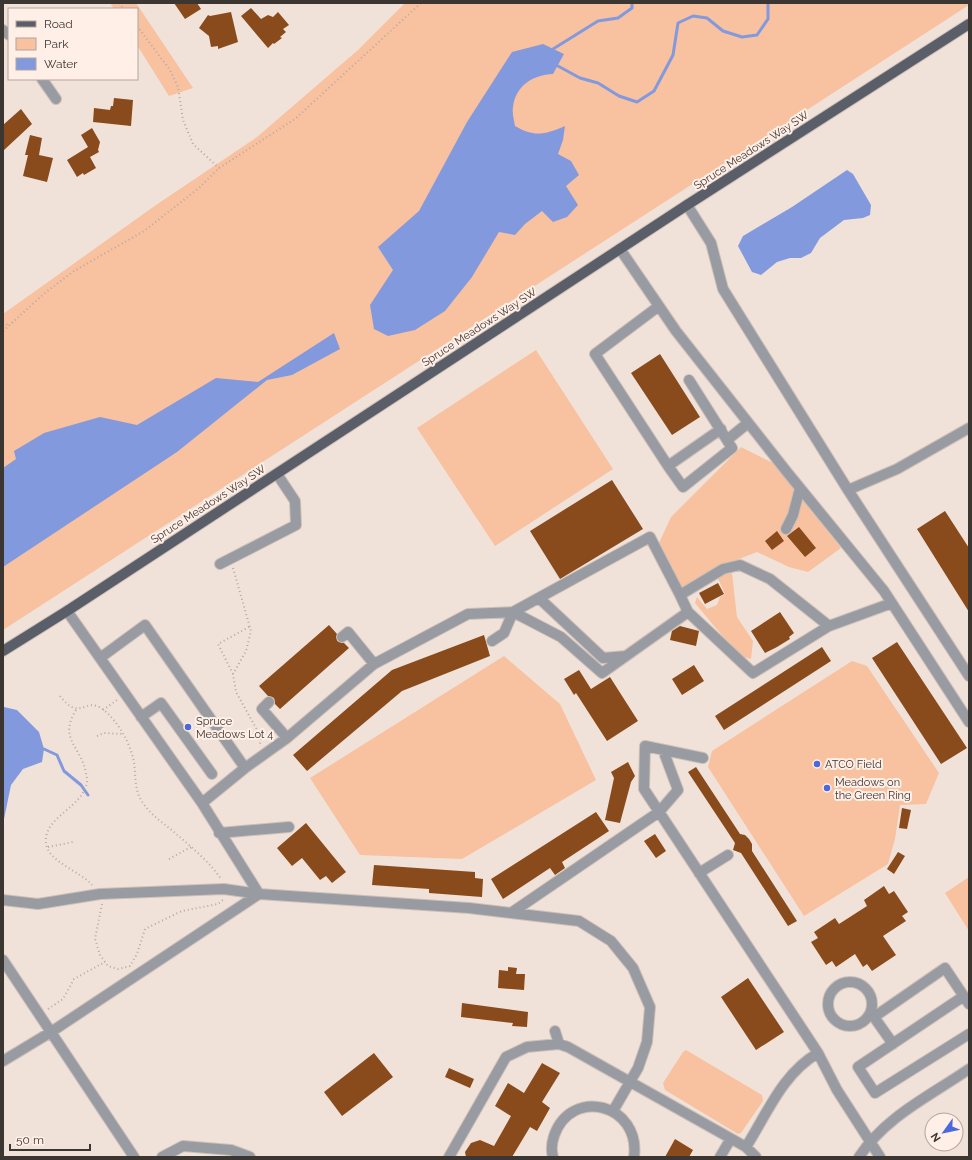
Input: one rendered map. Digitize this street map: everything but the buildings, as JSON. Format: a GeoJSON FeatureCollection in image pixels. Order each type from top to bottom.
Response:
{"type":"FeatureCollection","features":[{"type":"Feature","properties":{"kind":"main road","name":"Spruce Meadows Way SW"},"geometry":{"type":"LineString","coordinates":[[3,651],[67,611],[687,205],[969,24]]}},
{"type":"Feature","properties":{"kind":"street"},"geometry":{"type":"LineString","coordinates":[[43,80],[56,99]]}},
{"type":"Feature","properties":{"kind":"street"},"geometry":{"type":"LineString","coordinates":[[687,205],[710,243],[723,290],[848,490],[969,676]]}},
{"type":"Feature","properties":{"kind":"street"},"geometry":{"type":"LineString","coordinates":[[620,249],[676,331],[748,423],[884,591],[969,722]]}},
{"type":"Feature","properties":{"kind":"street"},"geometry":{"type":"LineString","coordinates":[[658,306],[595,354],[683,487],[732,448],[688,380]]}},
{"type":"Feature","properties":{"kind":"street"},"geometry":{"type":"LineString","coordinates":[[727,440],[748,423]]}},
{"type":"Feature","properties":{"kind":"street"},"geometry":{"type":"LineString","coordinates":[[848,490],[897,469],[969,428]]}},
{"type":"Feature","properties":{"kind":"street"},"geometry":{"type":"LineString","coordinates":[[668,466],[721,429]]}},
{"type":"Feature","properties":{"kind":"street"},"geometry":{"type":"LineString","coordinates":[[220,564],[296,525],[295,501],[277,474]]}},
{"type":"Feature","properties":{"kind":"street"},"geometry":{"type":"LineString","coordinates":[[786,530],[793,515],[800,488]]}},
{"type":"Feature","properties":{"kind":"street"},"geometry":{"type":"LineString","coordinates":[[202,803],[245,768],[287,738],[374,664],[468,614],[513,612],[650,536],[688,612],[753,673],[828,626],[892,603]]}},
{"type":"Feature","properties":{"kind":"street"},"geometry":{"type":"LineString","coordinates":[[680,595],[723,569],[740,565],[770,579],[828,626]]}},
{"type":"Feature","properties":{"kind":"street"},"geometry":{"type":"LineString","coordinates":[[539,598],[603,658],[626,656]]}},
{"type":"Feature","properties":{"kind":"street"},"geometry":{"type":"LineString","coordinates":[[67,611],[202,803],[219,833],[259,894]]}},
{"type":"Feature","properties":{"kind":"street"},"geometry":{"type":"LineString","coordinates":[[513,612],[560,637],[602,673],[688,612]]}},
{"type":"Feature","properties":{"kind":"street"},"geometry":{"type":"LineString","coordinates":[[492,641],[504,633],[513,612]]}},
{"type":"Feature","properties":{"kind":"street"},"geometry":{"type":"LineString","coordinates":[[100,658],[145,625],[245,768]]}},
{"type":"Feature","properties":{"kind":"street"},"geometry":{"type":"LineString","coordinates":[[342,637],[348,632],[374,664]]}},
{"type":"Feature","properties":{"kind":"street"},"geometry":{"type":"LineString","coordinates":[[268,702],[262,709],[287,738]]}},
{"type":"Feature","properties":{"kind":"street"},"geometry":{"type":"LineString","coordinates":[[141,717],[161,703],[212,774]]}},
{"type":"Feature","properties":{"kind":"street"},"geometry":{"type":"LineString","coordinates":[[703,758],[645,746],[644,789],[818,1053],[837,1090],[880,1157]]}},
{"type":"Feature","properties":{"kind":"street"},"geometry":{"type":"LineString","coordinates":[[511,913],[659,812],[678,790],[663,750]]}},
{"type":"Feature","properties":{"kind":"street"},"geometry":{"type":"LineString","coordinates":[[219,833],[289,827]]}},
{"type":"Feature","properties":{"kind":"street"},"geometry":{"type":"LineString","coordinates":[[699,873],[728,855]]}},
{"type":"Feature","properties":{"kind":"street"},"geometry":{"type":"LineString","coordinates":[[3,900],[38,904],[100,894],[224,889],[259,894],[469,908],[578,921],[611,941],[633,968],[650,1007],[647,1042],[638,1068],[613,1111]]}},
{"type":"Feature","properties":{"kind":"street"},"geometry":{"type":"LineString","coordinates":[[3,1061],[51,1032],[259,894]]}},
{"type":"Feature","properties":{"kind":"street"},"geometry":{"type":"LineString","coordinates":[[3,960],[134,1157]]}},
{"type":"Feature","properties":{"kind":"street"},"geometry":{"type":"LineString","coordinates":[[893,1044],[872,1015],[871,997],[867,990],[855,982],[841,984],[830,993],[827,1006],[833,1019],[846,1026],[861,1024],[872,1015],[945,968],[966,1000],[858,1067],[875,1093],[969,1034]]}},
{"type":"Feature","properties":{"kind":"street"},"geometry":{"type":"LineString","coordinates":[[555,1031],[559,1044]]}},
{"type":"Feature","properties":{"kind":"street"},"geometry":{"type":"LineString","coordinates":[[449,1157],[506,1057],[527,1047],[559,1044],[568,1047],[730,1140],[746,1147],[756,1157]]}},
{"type":"Feature","properties":{"kind":"street"},"geometry":{"type":"LineString","coordinates":[[746,1147],[782,1087],[795,1071],[818,1053]]}},
{"type":"Feature","properties":{"kind":"street"},"geometry":{"type":"LineString","coordinates":[[859,1157],[870,1141],[895,1117],[969,1070]]}},
{"type":"Feature","properties":{"kind":"street"},"geometry":{"type":"LineString","coordinates":[[553,1157],[552,1141],[556,1128],[564,1118],[575,1110],[587,1107],[600,1107],[613,1111],[624,1120],[632,1132],[636,1146],[634,1157]]}},
{"type":"Feature","properties":{"kind":"street"},"geometry":{"type":"LineString","coordinates":[[720,1157],[730,1140]]}},
{"type":"Feature","properties":{"kind":"street"},"geometry":{"type":"LineString","coordinates":[[162,1157],[183,1146],[231,1150],[250,1157]]}},
{"type":"Feature","properties":{"kind":"path"},"geometry":{"type":"LineString","coordinates":[[3,331],[46,292],[74,271],[144,231],[199,188],[218,168],[295,119],[421,3]]}},
{"type":"Feature","properties":{"kind":"path"},"geometry":{"type":"LineString","coordinates":[[138,27],[170,70],[178,87],[183,120],[193,144],[218,168]]}},
{"type":"Feature","properties":{"kind":"path"},"geometry":{"type":"LineString","coordinates":[[3,322],[9,326]]}},
{"type":"Feature","properties":{"kind":"path"},"geometry":{"type":"LineString","coordinates":[[233,674],[246,651],[250,631],[233,569],[239,565]]}},
{"type":"Feature","properties":{"kind":"path"},"geometry":{"type":"LineString","coordinates":[[249,626],[218,644],[233,674],[236,692],[261,737],[258,759]]}},
{"type":"Feature","properties":{"kind":"path"},"geometry":{"type":"LineString","coordinates":[[60,696],[68,706],[76,710]]}},
{"type":"Feature","properties":{"kind":"path"},"geometry":{"type":"LineString","coordinates":[[103,710],[122,696]]}},
{"type":"Feature","properties":{"kind":"path"},"geometry":{"type":"LineString","coordinates":[[94,705],[103,710],[123,734],[130,746],[134,762],[136,787],[142,802],[154,816],[217,873],[223,882],[223,900],[218,904],[182,910],[145,929],[130,966],[118,969],[108,966],[100,955],[95,939],[102,905],[100,894],[89,881],[51,856],[46,843],[50,826],[80,800],[88,782],[84,763],[73,745],[68,733],[70,719],[76,710],[94,705]]}},
{"type":"Feature","properties":{"kind":"path"},"geometry":{"type":"LineString","coordinates":[[97,736],[104,733],[123,734]]}},
{"type":"Feature","properties":{"kind":"path"},"geometry":{"type":"LineString","coordinates":[[48,847],[73,842]]}},
{"type":"Feature","properties":{"kind":"path"},"geometry":{"type":"LineString","coordinates":[[169,859],[191,848]]}},
{"type":"Feature","properties":{"kind":"path"},"geometry":{"type":"LineString","coordinates":[[39,1015],[63,999],[74,979],[105,962]]}},
{"type":"Feature","properties":{"kind":"green space"},"geometry":{"type":"Polygon","coordinates":[[[110,3],[136,3],[193,88],[169,96],[138,47],[138,8],[113,8],[110,3]]]}},
{"type":"Feature","properties":{"kind":"green space"},"geometry":{"type":"Polygon","coordinates":[[[405,3],[969,3],[969,5],[3,630],[3,314],[156,205],[257,137],[358,50],[405,3]]]}},
{"type":"Feature","properties":{"kind":"green space"},"geometry":{"type":"Polygon","coordinates":[[[536,350],[613,469],[495,546],[417,428],[536,350]]]}},
{"type":"Feature","properties":{"kind":"green space"},"geometry":{"type":"Polygon","coordinates":[[[741,447],[777,465],[841,548],[808,572],[789,567],[757,552],[721,566],[681,590],[666,571],[659,543],[671,517],[741,447]]]}},
{"type":"Feature","properties":{"kind":"green space"},"geometry":{"type":"Polygon","coordinates":[[[732,573],[737,617],[753,641],[751,659],[739,656],[695,603],[697,597],[707,609],[717,605],[720,597],[725,594],[717,576],[732,573]]]}},
{"type":"Feature","properties":{"kind":"green space"},"geometry":{"type":"Polygon","coordinates":[[[504,656],[560,704],[596,780],[462,859],[360,855],[310,778],[504,656]]]}},
{"type":"Feature","properties":{"kind":"green space","name":"Meadows on the Green Ring"},"geometry":{"type":"Polygon","coordinates":[[[852,661],[867,666],[939,773],[926,804],[900,805],[895,839],[888,864],[804,916],[708,767],[712,751],[852,661]]]}},
{"type":"Feature","properties":{"kind":"green space"},"geometry":{"type":"Polygon","coordinates":[[[969,877],[969,931],[945,893],[969,877]]]}},
{"type":"Feature","properties":{"kind":"green space"},"geometry":{"type":"Polygon","coordinates":[[[686,1050],[762,1095],[763,1101],[741,1133],[738,1134],[665,1090],[663,1083],[683,1052],[686,1050]]]}},
{"type":"Feature","properties":{"kind":"water"},"geometry":{"type":"Polygon","coordinates":[[[543,44],[564,54],[553,74],[539,76],[532,79],[522,87],[515,99],[513,109],[515,126],[528,132],[539,134],[565,126],[563,140],[558,154],[571,161],[579,175],[566,186],[578,205],[567,217],[553,222],[542,211],[525,224],[515,235],[499,232],[472,277],[445,311],[415,330],[388,336],[374,329],[370,305],[393,270],[378,247],[419,211],[467,122],[512,52],[543,44]]]}},
{"type":"Feature","properties":{"kind":"water"},"geometry":{"type":"Polygon","coordinates":[[[847,170],[853,174],[871,205],[870,215],[863,218],[844,220],[820,238],[811,253],[801,258],[790,258],[777,262],[761,275],[752,272],[738,246],[743,236],[792,207],[847,170]]]}},
{"type":"Feature","properties":{"kind":"water"},"geometry":{"type":"Polygon","coordinates":[[[334,333],[340,349],[292,375],[267,380],[177,452],[3,567],[3,468],[16,459],[14,451],[44,433],[100,417],[137,425],[216,378],[258,382],[334,333]]]}},
{"type":"Feature","properties":{"kind":"water"},"geometry":{"type":"Polygon","coordinates":[[[4,707],[17,710],[39,732],[44,749],[42,762],[23,769],[11,785],[3,824],[3,709],[4,707]]]}},
{"type":"Feature","properties":{"kind":"waterway"},"geometry":{"type":"LineString","coordinates":[[553,49],[598,21],[618,18],[632,8],[632,3]]}},
{"type":"Feature","properties":{"kind":"waterway"},"geometry":{"type":"LineString","coordinates":[[558,66],[580,78],[598,83],[619,96],[637,102],[654,91],[673,55],[678,23],[693,16],[707,18],[723,31],[742,37],[757,35],[768,19],[768,3]]}},
{"type":"Feature","properties":{"kind":"waterway"},"geometry":{"type":"LineString","coordinates":[[44,749],[57,755],[64,771],[81,785],[88,795]]}},
{"type":"Feature","properties":{"kind":"place","name":"Spruce Meadows Lot 4"},"geometry":{"type":"Point","coordinates":[188,727]}},
{"type":"Feature","properties":{"kind":"place","name":"ATCO Field"},"geometry":{"type":"Point","coordinates":[817,764]}},
{"type":"Feature","properties":{"kind":"place","name":"Meadows on the Green Ring"},"geometry":{"type":"Point","coordinates":[827,788]}}]}
